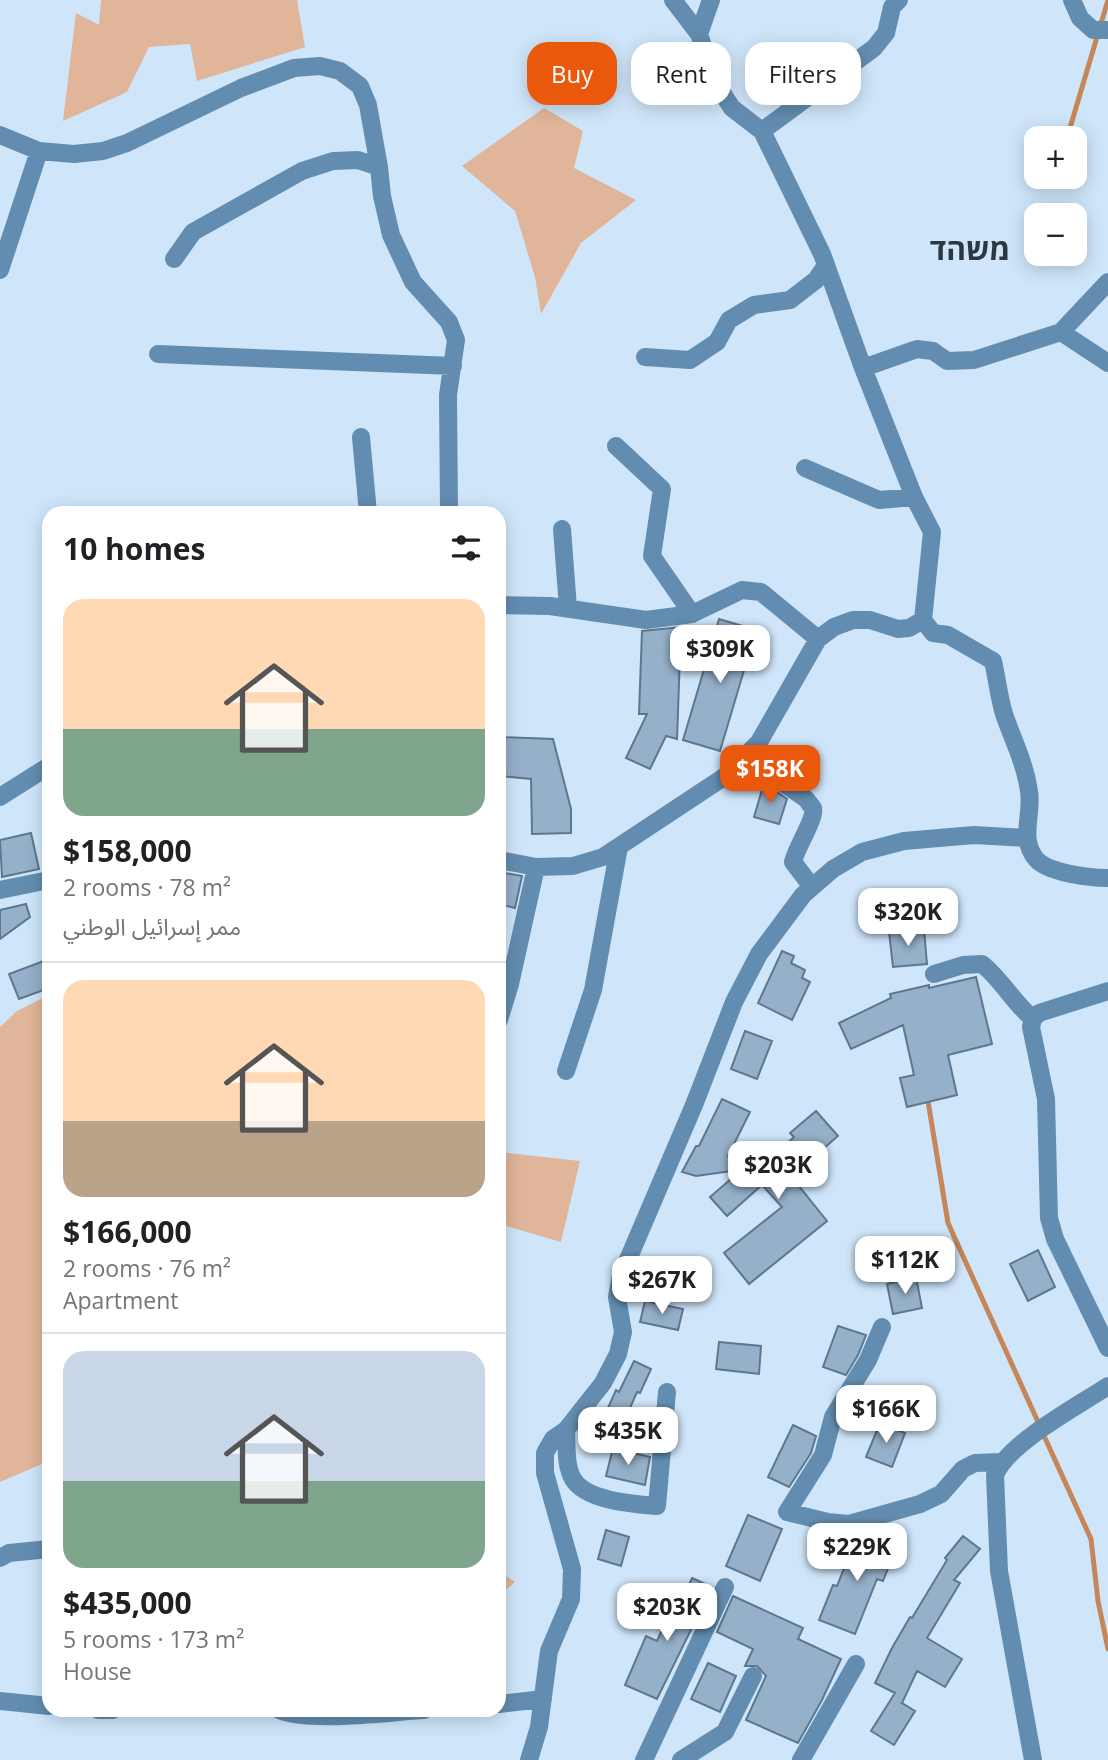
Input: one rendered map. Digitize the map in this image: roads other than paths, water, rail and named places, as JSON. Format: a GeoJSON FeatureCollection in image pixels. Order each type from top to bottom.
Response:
{"type":"FeatureCollection","features":[{"type":"Feature","properties":{"kind":"street"},"geometry":{"type":"LineString","coordinates":[[673,0],[699,34],[715,82],[732,108],[762,131],[826,265],[914,497],[932,532],[923,620],[933,633],[948,635],[993,661],[1004,714],[1022,758],[1030,794],[1027,838],[1037,860],[1057,870],[1091,878],[1108,878]]}},
{"type":"Feature","properties":{"kind":"street"},"geometry":{"type":"LineString","coordinates":[[699,34],[710,0]]}},
{"type":"Feature","properties":{"kind":"street"},"geometry":{"type":"LineString","coordinates":[[762,131],[874,48],[886,33],[892,7],[899,0]]}},
{"type":"Feature","properties":{"kind":"street"},"geometry":{"type":"LineString","coordinates":[[1072,0],[1080,18],[1093,30],[1108,30]]}},
{"type":"Feature","properties":{"kind":"street"},"geometry":{"type":"LineString","coordinates":[[0,135],[39,151],[74,154],[103,151],[127,143],[241,88],[294,68],[320,66],[340,71],[360,86],[368,105],[391,235],[413,282],[449,323],[456,340],[448,395],[449,506]]}},
{"type":"Feature","properties":{"kind":"street"},"geometry":{"type":"LineString","coordinates":[[0,270],[39,151]]}},
{"type":"Feature","properties":{"kind":"street"},"geometry":{"type":"LineString","coordinates":[[174,259],[193,232],[302,171],[333,161],[358,160],[379,167]]}},
{"type":"Feature","properties":{"kind":"street"},"geometry":{"type":"LineString","coordinates":[[645,357],[690,360],[717,342],[729,320],[754,305],[790,300],[816,279],[826,265]]}},
{"type":"Feature","properties":{"kind":"street"},"geometry":{"type":"LineString","coordinates":[[863,368],[916,349],[933,351],[947,361],[974,360],[1061,332],[1108,282]]}},
{"type":"Feature","properties":{"kind":"street"},"geometry":{"type":"LineString","coordinates":[[1061,332],[1108,363]]}},
{"type":"Feature","properties":{"kind":"street"},"geometry":{"type":"LineString","coordinates":[[158,354],[453,366]]}},
{"type":"Feature","properties":{"kind":"street"},"geometry":{"type":"LineString","coordinates":[[361,437],[367,506]]}},
{"type":"Feature","properties":{"kind":"street"},"geometry":{"type":"LineString","coordinates":[[616,446],[662,489],[652,556],[692,614]]}},
{"type":"Feature","properties":{"kind":"street"},"geometry":{"type":"LineString","coordinates":[[805,468],[879,500],[914,497]]}},
{"type":"Feature","properties":{"kind":"street"},"geometry":{"type":"LineString","coordinates":[[562,529],[568,608]]}},
{"type":"Feature","properties":{"kind":"street"},"geometry":{"type":"LineString","coordinates":[[506,605],[550,606],[646,620],[692,614],[742,590],[761,592],[818,639]]}},
{"type":"Feature","properties":{"kind":"street"},"geometry":{"type":"LineString","coordinates":[[506,861],[537,867],[573,866],[603,857],[724,777],[759,743],[818,639],[834,627],[853,620],[870,620],[898,629],[909,628],[923,620]]}},
{"type":"Feature","properties":{"kind":"street"},"geometry":{"type":"LineString","coordinates":[[745,756],[806,799],[813,808],[813,818],[795,850],[793,862],[812,887]]}},
{"type":"Feature","properties":{"kind":"street"},"geometry":{"type":"LineString","coordinates":[[0,797],[42,770]]}},
{"type":"Feature","properties":{"kind":"street"},"geometry":{"type":"LineString","coordinates":[[529,1760],[539,1727],[549,1651],[571,1599],[572,1569],[545,1473],[545,1453],[553,1439],[566,1430],[603,1383],[618,1354],[623,1332],[617,1297],[621,1276],[689,1117],[734,1002],[759,954],[803,895],[833,869],[862,852],[904,841],[974,835],[1027,838]]}},
{"type":"Feature","properties":{"kind":"street"},"geometry":{"type":"LineString","coordinates":[[566,1071],[593,990],[619,847]]}},
{"type":"Feature","properties":{"kind":"street"},"geometry":{"type":"LineString","coordinates":[[506,997],[537,867]]}},
{"type":"Feature","properties":{"kind":"street"},"geometry":{"type":"LineString","coordinates":[[0,890],[42,881]]}},
{"type":"Feature","properties":{"kind":"street"},"geometry":{"type":"LineString","coordinates":[[934,974],[964,965],[982,964],[995,975],[1016,1005],[1033,1019]]}},
{"type":"Feature","properties":{"kind":"street"},"geometry":{"type":"LineString","coordinates":[[1108,991],[1039,1013],[1033,1019],[1031,1027],[1046,1099],[1049,1218],[1055,1239],[1108,1348]]}},
{"type":"Feature","properties":{"kind":"street"},"geometry":{"type":"LineString","coordinates":[[882,1327],[869,1360],[833,1417],[823,1455],[787,1513],[849,1524],[920,1504],[941,1494],[963,1469],[975,1463],[1000,1462]]}},
{"type":"Feature","properties":{"kind":"street"},"geometry":{"type":"LineString","coordinates":[[1033,1760],[999,1571],[995,1475],[1000,1462],[1041,1430],[1108,1386]]}},
{"type":"Feature","properties":{"kind":"street"},"geometry":{"type":"LineString","coordinates":[[566,1430],[568,1465],[574,1480],[583,1491],[629,1503],[657,1506],[667,1392]]}},
{"type":"Feature","properties":{"kind":"street"},"geometry":{"type":"LineString","coordinates":[[0,1558],[9,1553],[42,1550]]}},
{"type":"Feature","properties":{"kind":"street"},"geometry":{"type":"LineString","coordinates":[[644,1760],[725,1587]]}},
{"type":"Feature","properties":{"kind":"street"},"geometry":{"type":"LineString","coordinates":[[801,1760],[856,1664]]}},
{"type":"Feature","properties":{"kind":"street"},"geometry":{"type":"LineString","coordinates":[[681,1760],[725,1732],[753,1676]]}},
{"type":"Feature","properties":{"kind":"street"},"geometry":{"type":"LineString","coordinates":[[506,1702],[543,1699]]}},
{"type":"Feature","properties":{"kind":"street"},"geometry":{"type":"LineString","coordinates":[[0,1701],[42,1705]]}},
{"type":"Feature","properties":{"kind":"waterway"},"geometry":{"type":"LineString","coordinates":[[1071,126],[1108,0]]}},
{"type":"Feature","properties":{"kind":"waterway"},"geometry":{"type":"LineString","coordinates":[[927,1095],[948,1223],[1038,1422]]}},
{"type":"Feature","properties":{"kind":"waterway"},"geometry":{"type":"LineString","coordinates":[[1045,1438],[1091,1539],[1098,1601],[1108,1649]]}},
{"type":"Feature","properties":{"kind":"district","name":"משהד"},"geometry":{"type":"Point","coordinates":[970,250]}}]}
